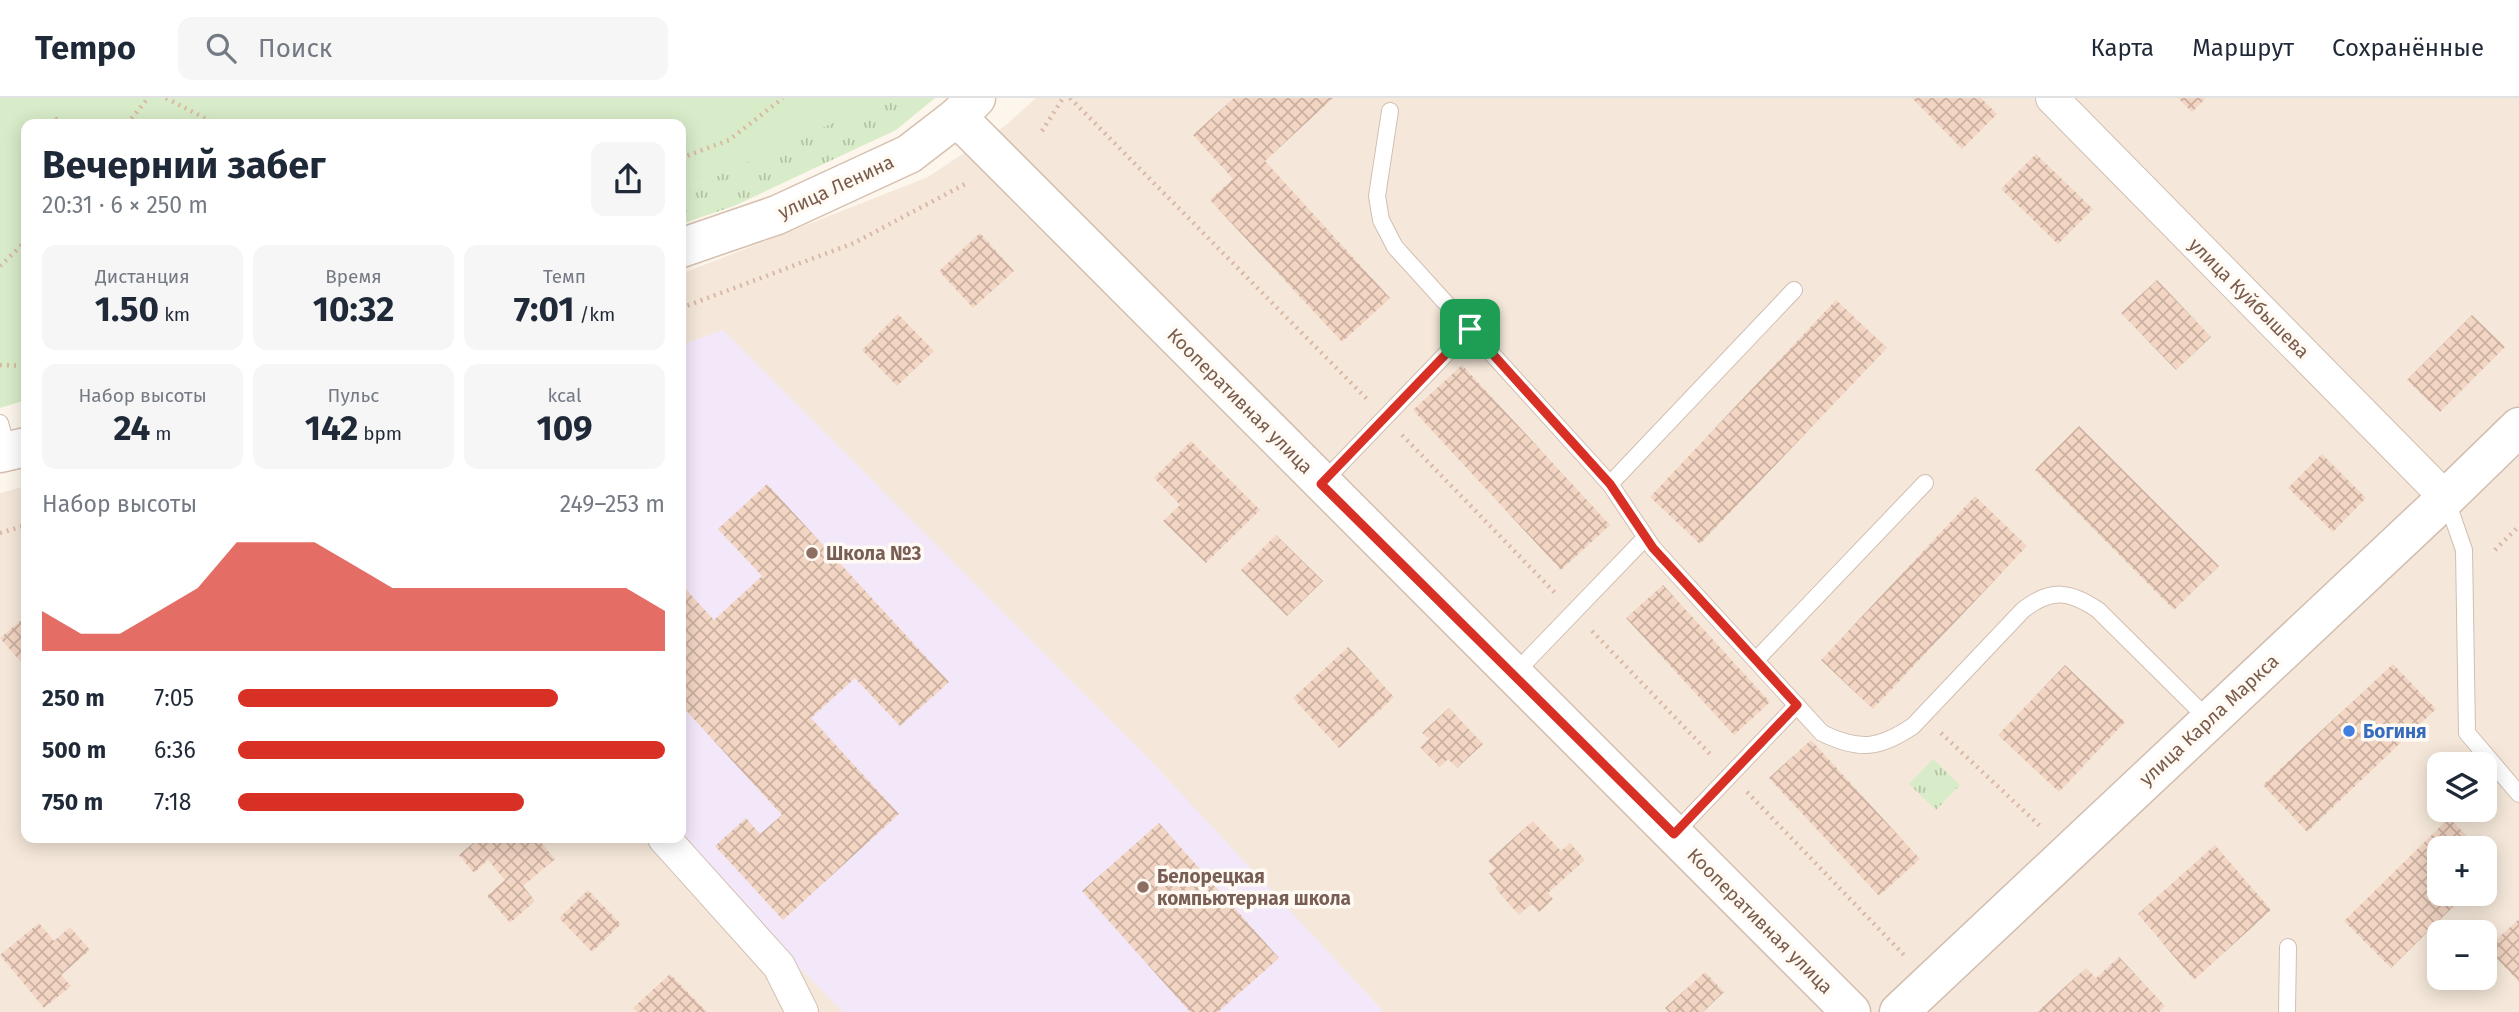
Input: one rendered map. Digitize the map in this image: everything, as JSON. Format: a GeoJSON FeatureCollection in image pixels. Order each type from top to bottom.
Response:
{"type":"FeatureCollection","features":[{"type":"Feature","properties":{"kind":"street","name":"улица Куйбышева"},"geometry":{"type":"LineString","coordinates":[[2052,98],[2446,498]]}},
{"type":"Feature","properties":{"kind":"street","name":"улица Ленина"},"geometry":{"type":"LineString","coordinates":[[686,246],[777,215],[909,154],[966,107]]}},
{"type":"Feature","properties":{"kind":"street","name":"Кооперативная улица"},"geometry":{"type":"LineString","coordinates":[[966,107],[1321,484],[1851,1012]]}},
{"type":"Feature","properties":{"kind":"street","name":"улица Карла Маркса"},"geometry":{"type":"LineString","coordinates":[[1899,1012],[2519,427]]}},
{"type":"Feature","properties":{"kind":"street"},"geometry":{"type":"LineString","coordinates":[[668,843],[779,966],[802,1012]]}},
{"type":"Feature","properties":{"kind":"lane"},"geometry":{"type":"LineString","coordinates":[[1391,111],[1377,196],[1381,220],[1395,247],[1610,484],[1645,538],[1822,733],[1840,742],[1855,745],[1871,745],[1892,740],[1913,726],[2023,610],[2041,598],[2063,594],[2080,597],[2098,610],[2208,720]]}},
{"type":"Feature","properties":{"kind":"lane"},"geometry":{"type":"LineString","coordinates":[[1610,484],[1794,290]]}},
{"type":"Feature","properties":{"kind":"lane"},"geometry":{"type":"LineString","coordinates":[[1321,484],[1470,329]]}},
{"type":"Feature","properties":{"kind":"lane"},"geometry":{"type":"LineString","coordinates":[[1756,660],[1925,483]]}},
{"type":"Feature","properties":{"kind":"lane"},"geometry":{"type":"LineString","coordinates":[[2446,498],[2464,550],[2467,733],[2519,794]]}},
{"type":"Feature","properties":{"kind":"lane"},"geometry":{"type":"LineString","coordinates":[[1514,674],[1645,538]]}},
{"type":"Feature","properties":{"kind":"lane"},"geometry":{"type":"LineString","coordinates":[[1674,834],[1797,705]]}},
{"type":"Feature","properties":{"kind":"lane"},"geometry":{"type":"LineString","coordinates":[[2287,947],[2287,1012]]}},
{"type":"Feature","properties":{"kind":"path"},"geometry":{"type":"LineString","coordinates":[[131,119],[148,98]]}},
{"type":"Feature","properties":{"kind":"path"},"geometry":{"type":"LineString","coordinates":[[166,98],[206,119]]}},
{"type":"Feature","properties":{"kind":"path"},"geometry":{"type":"LineString","coordinates":[[686,156],[729,140],[783,98]]}},
{"type":"Feature","properties":{"kind":"path"},"geometry":{"type":"LineString","coordinates":[[1042,131],[1063,98]]}},
{"type":"Feature","properties":{"kind":"path"},"geometry":{"type":"LineString","coordinates":[[1070,98],[1385,417],[1905,955]]}},
{"type":"Feature","properties":{"kind":"path"},"geometry":{"type":"LineString","coordinates":[[686,306],[854,243],[967,183]]}},
{"type":"Feature","properties":{"kind":"path"},"geometry":{"type":"LineString","coordinates":[[0,267],[21,245]]}},
{"type":"Feature","properties":{"kind":"path"},"geometry":{"type":"LineString","coordinates":[[0,365],[21,366]]}},
{"type":"Feature","properties":{"kind":"path"},"geometry":{"type":"LineString","coordinates":[[2495,550],[2519,526]]}},
{"type":"Feature","properties":{"kind":"path"},"geometry":{"type":"LineString","coordinates":[[0,533],[21,527]]}},
{"type":"Feature","properties":{"kind":"path"},"geometry":{"type":"LineString","coordinates":[[1923,716],[2040,826]]}},
{"type":"Feature","properties":{"kind":"shaded area"},"geometry":{"type":"Polygon","coordinates":[[[1036,98],[2519,98],[2519,1012],[0,1012],[0,493],[21,487],[21,843],[686,843],[686,272],[928,177],[1006,125],[1036,98]]]}},
{"type":"Feature","properties":{"kind":"shaded area","name":"Школа №3"},"geometry":{"type":"Polygon","coordinates":[[[723,330],[1151,761],[1384,1012],[843,1012],[685,843],[686,343],[723,330]]]}},
{"type":"Feature","properties":{"kind":"green space"},"geometry":{"type":"Polygon","coordinates":[[[0,98],[887,98],[707,181],[686,187],[686,119],[21,119],[21,402],[0,408],[0,98]]]}},
{"type":"Feature","properties":{"kind":"green space"},"geometry":{"type":"Polygon","coordinates":[[[814,98],[935,98],[896,130],[734,206],[686,222],[686,187],[707,181],[814,98]]]}},
{"type":"Feature","properties":{"kind":"green space"},"geometry":{"type":"Polygon","coordinates":[[[1933,759],[1960,785],[1936,810],[1909,784],[1933,759]]]}},
{"type":"Feature","properties":{"kind":"building"},"geometry":{"type":"Polygon","coordinates":[[[1234,98],[1333,98],[1265,161],[1390,298],[1342,342],[1210,200],[1233,179],[1193,135],[1234,98]]]}},
{"type":"Feature","properties":{"kind":"building"},"geometry":{"type":"Polygon","coordinates":[[[1912,98],[1981,98],[1997,114],[1962,149],[1912,98]]]}},
{"type":"Feature","properties":{"kind":"building"},"geometry":{"type":"Polygon","coordinates":[[[2178,98],[2206,98],[2192,112],[2178,98]]]}},
{"type":"Feature","properties":{"kind":"building"},"geometry":{"type":"Polygon","coordinates":[[[2036,154],[2093,209],[2058,244],[2001,189],[2036,154]]]}},
{"type":"Feature","properties":{"kind":"building"},"geometry":{"type":"Polygon","coordinates":[[[980,233],[1014,271],[973,308],[939,271],[980,233]]]}},
{"type":"Feature","properties":{"kind":"building"},"geometry":{"type":"Polygon","coordinates":[[[2157,280],[2211,337],[2176,370],[2121,313],[2157,280]]]}},
{"type":"Feature","properties":{"kind":"building"},"geometry":{"type":"Polygon","coordinates":[[[1836,300],[1887,348],[1700,544],[1650,497],[1836,300]]]}},
{"type":"Feature","properties":{"kind":"building"},"geometry":{"type":"Polygon","coordinates":[[[898,314],[934,351],[897,386],[862,350],[898,314]]]}},
{"type":"Feature","properties":{"kind":"building"},"geometry":{"type":"Polygon","coordinates":[[[2472,315],[2505,347],[2440,412],[2407,380],[2472,315]]]}},
{"type":"Feature","properties":{"kind":"building"},"geometry":{"type":"Polygon","coordinates":[[[1462,365],[1610,525],[1561,570],[1413,410],[1462,365]]]}},
{"type":"Feature","properties":{"kind":"building"},"geometry":{"type":"Polygon","coordinates":[[[2079,426],[2219,566],[2174,610],[2035,470],[2079,426]]]}},
{"type":"Feature","properties":{"kind":"building"},"geometry":{"type":"Polygon","coordinates":[[[1191,441],[1260,510],[1206,563],[1163,521],[1180,505],[1154,478],[1191,441]]]}},
{"type":"Feature","properties":{"kind":"building"},"geometry":{"type":"Polygon","coordinates":[[[2322,454],[2366,498],[2333,532],[2288,488],[2322,454]]]}},
{"type":"Feature","properties":{"kind":"building"},"geometry":{"type":"Polygon","coordinates":[[[767,484],[949,682],[900,726],[855,678],[811,718],[899,814],[783,920],[715,846],[746,818],[760,834],[782,815],[686,710],[686,589],[714,620],[762,576],[718,529],[767,484]]]}},
{"type":"Feature","properties":{"kind":"building"},"geometry":{"type":"Polygon","coordinates":[[[1975,496],[2027,546],[1873,709],[1821,660],[1975,496]]]}},
{"type":"Feature","properties":{"kind":"building"},"geometry":{"type":"Polygon","coordinates":[[[1276,535],[1323,581],[1287,616],[1241,570],[1276,535]]]}},
{"type":"Feature","properties":{"kind":"building"},"geometry":{"type":"Polygon","coordinates":[[[1663,585],[1770,702],[1734,735],[1626,618],[1663,585]]]}},
{"type":"Feature","properties":{"kind":"building"},"geometry":{"type":"Polygon","coordinates":[[[21,620],[21,662],[0,638],[21,620]]]}},
{"type":"Feature","properties":{"kind":"building"},"geometry":{"type":"Polygon","coordinates":[[[1348,647],[1394,697],[1339,748],[1293,698],[1348,647]]]}},
{"type":"Feature","properties":{"kind":"building"},"geometry":{"type":"Polygon","coordinates":[[[2393,664],[2436,709],[2307,832],[2263,785],[2393,664]]]}},
{"type":"Feature","properties":{"kind":"building"},"geometry":{"type":"Polygon","coordinates":[[[2065,665],[2125,722],[2059,792],[1998,735],[2065,665]]]}},
{"type":"Feature","properties":{"kind":"building"},"geometry":{"type":"Polygon","coordinates":[[[1449,708],[1483,744],[1457,768],[1448,759],[1440,767],[1420,747],[1429,739],[1422,733],[1449,708]]]}},
{"type":"Feature","properties":{"kind":"building"},"geometry":{"type":"Polygon","coordinates":[[[1811,740],[1920,859],[1879,896],[1769,778],[1811,740]]]}},
{"type":"Feature","properties":{"kind":"building"},"geometry":{"type":"Polygon","coordinates":[[[1533,821],[1561,851],[1570,843],[1585,860],[1548,893],[1553,899],[1539,912],[1531,904],[1519,915],[1495,888],[1498,884],[1489,873],[1495,868],[1488,861],[1533,821]]]}},
{"type":"Feature","properties":{"kind":"building"},"geometry":{"type":"Polygon","coordinates":[[[2445,822],[2453,822],[2467,836],[2431,836],[2445,822]]]}},
{"type":"Feature","properties":{"kind":"building"},"geometry":{"type":"Polygon","coordinates":[[[1159,823],[1279,958],[1218,1012],[1190,1012],[1082,891],[1159,823]]]}},
{"type":"Feature","properties":{"kind":"building"},"geometry":{"type":"Polygon","coordinates":[[[2427,840],[2427,906],[2454,906],[2440,920],[2427,920],[2427,932],[2391,968],[2344,921],[2427,840]]]}},
{"type":"Feature","properties":{"kind":"building"},"geometry":{"type":"Polygon","coordinates":[[[473,843],[541,843],[555,859],[523,886],[535,901],[510,923],[487,896],[505,880],[488,860],[474,873],[459,855],[473,843]]]}},
{"type":"Feature","properties":{"kind":"building"},"geometry":{"type":"Polygon","coordinates":[[[2215,845],[2271,910],[2194,980],[2138,914],[2215,845]]]}},
{"type":"Feature","properties":{"kind":"building"},"geometry":{"type":"Polygon","coordinates":[[[588,890],[621,924],[592,952],[559,918],[588,890]]]}},
{"type":"Feature","properties":{"kind":"building"},"geometry":{"type":"Polygon","coordinates":[[[2519,919],[2519,982],[2497,959],[2497,939],[2519,919]]]}},
{"type":"Feature","properties":{"kind":"building"},"geometry":{"type":"Polygon","coordinates":[[[39,923],[54,941],[70,927],[90,950],[61,975],[71,986],[44,1008],[0,955],[39,923]]]}},
{"type":"Feature","properties":{"kind":"building"},"geometry":{"type":"Polygon","coordinates":[[[2119,957],[2165,1006],[2159,1012],[2037,1012],[2086,968],[2096,978],[2119,957]]]}},
{"type":"Feature","properties":{"kind":"building"},"geometry":{"type":"Polygon","coordinates":[[[1705,972],[1724,992],[1703,1012],[1669,1012],[1665,1008],[1705,972]]]}},
{"type":"Feature","properties":{"kind":"building"},"geometry":{"type":"Polygon","coordinates":[[[670,974],[707,1012],[637,1012],[633,1008],[670,974]]]}},
{"type":"Feature","properties":{"kind":"place","name":"Школа №3"},"geometry":{"type":"Point","coordinates":[812,553]}},
{"type":"Feature","properties":{"kind":"place","name":"Богиня"},"geometry":{"type":"Point","coordinates":[2349,731]}},
{"type":"Feature","properties":{"kind":"place","name":"Белорецкая компьютерная школа"},"geometry":{"type":"Point","coordinates":[1143,887]}},
{"type":"Feature","properties":{"kind":"route"},"geometry":{"type":"LineString","coordinates":[[1470,329],[1610,484],[1653,548],[1797,705],[1674,834],[1321,484],[1470,329]]}}]}
